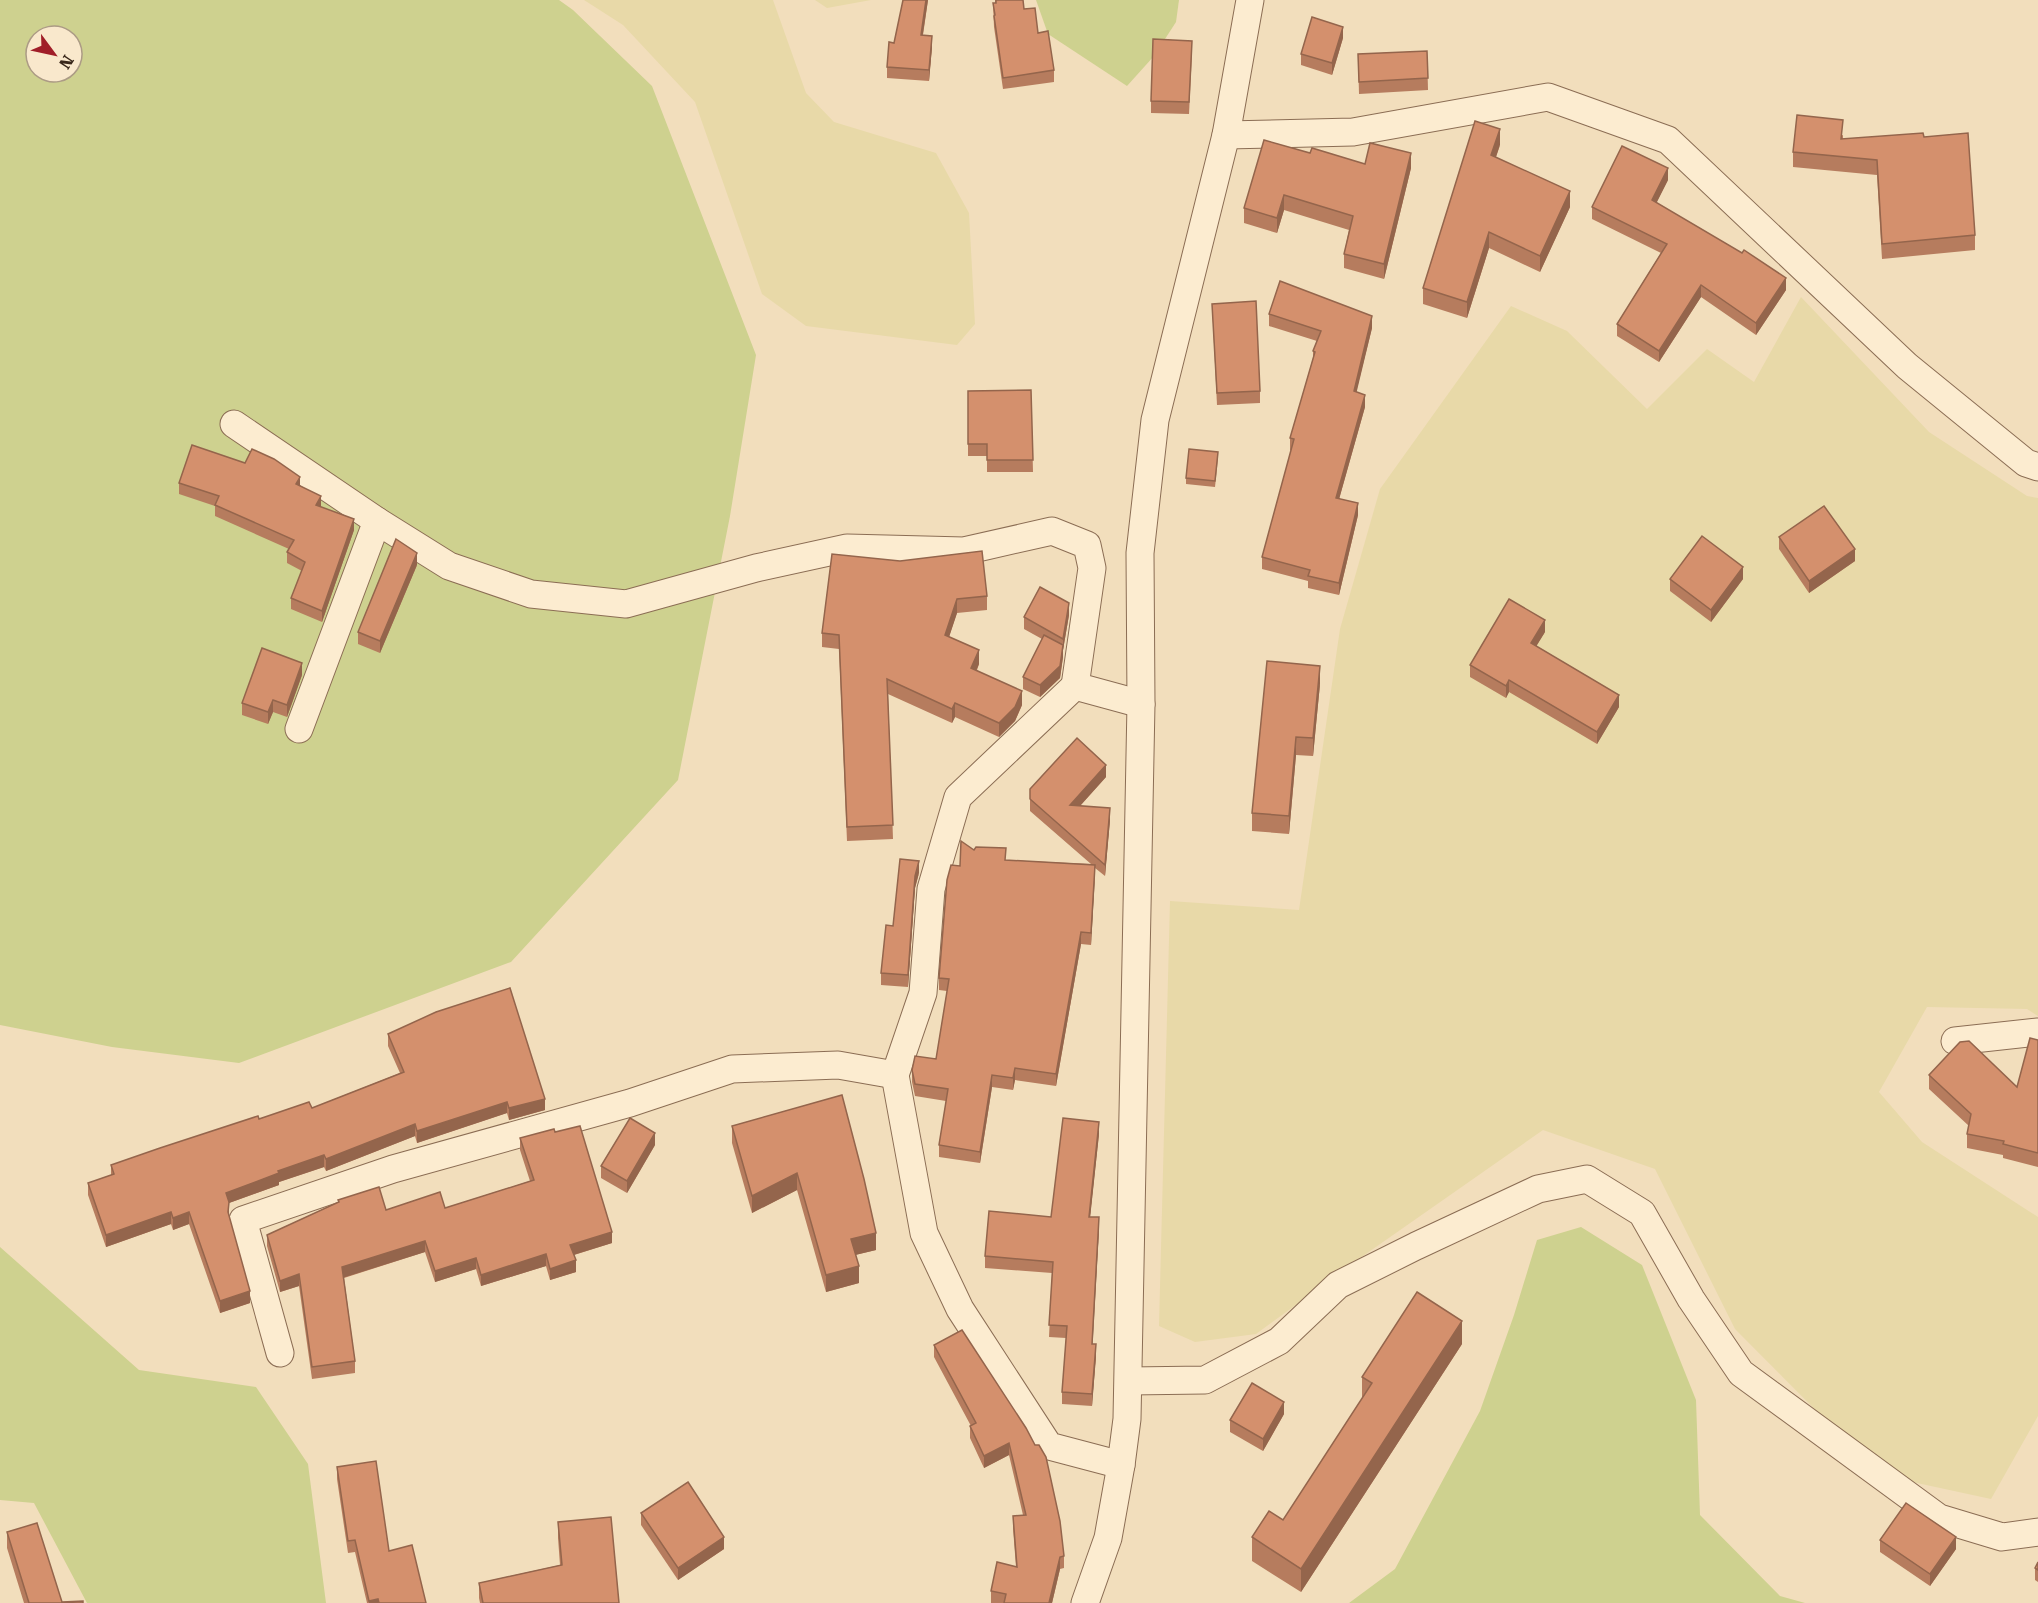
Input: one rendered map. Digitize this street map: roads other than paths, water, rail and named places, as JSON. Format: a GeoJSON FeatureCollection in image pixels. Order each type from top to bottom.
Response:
{"type":"FeatureCollection","features":[{"type":"Feature","properties":{"kind":"street"},"geometry":{"type":"LineString","coordinates":[[1085,1603],[1108,1538],[1121,1465],[1129,1381],[1141,704],[1140,553],[1155,420],[1226,135],[1250,0]]}},
{"type":"Feature","properties":{"kind":"street"},"geometry":{"type":"LineString","coordinates":[[1226,135],[1353,132],[1548,97],[1668,140],[1907,366],[2026,463],[2038,466]]}},
{"type":"Feature","properties":{"kind":"street"},"geometry":{"type":"LineString","coordinates":[[234,424],[449,567],[531,594],[626,604],[756,568],[847,549],[964,551],[1052,531],[1087,545],[1092,568],[1075,686],[958,797],[931,889],[923,993],[895,1075],[924,1233],[960,1309],[1049,1446],[1121,1465]]}},
{"type":"Feature","properties":{"kind":"street"},"geometry":{"type":"LineString","coordinates":[[299,729],[377,521]]}},
{"type":"Feature","properties":{"kind":"street"},"geometry":{"type":"LineString","coordinates":[[1075,686],[1141,704]]}},
{"type":"Feature","properties":{"kind":"street"},"geometry":{"type":"LineString","coordinates":[[1955,1041],[2038,1032]]}},
{"type":"Feature","properties":{"kind":"street"},"geometry":{"type":"LineString","coordinates":[[280,1353],[243,1220],[393,1169],[630,1103],[732,1069],[837,1065],[895,1075]]}},
{"type":"Feature","properties":{"kind":"street"},"geometry":{"type":"LineString","coordinates":[[1129,1381],[1206,1380],[1279,1341],[1338,1285],[1538,1189],[1587,1179],[1642,1213],[1691,1299],[1741,1373],[1939,1518],[2002,1537],[2038,1532]]}}]}
